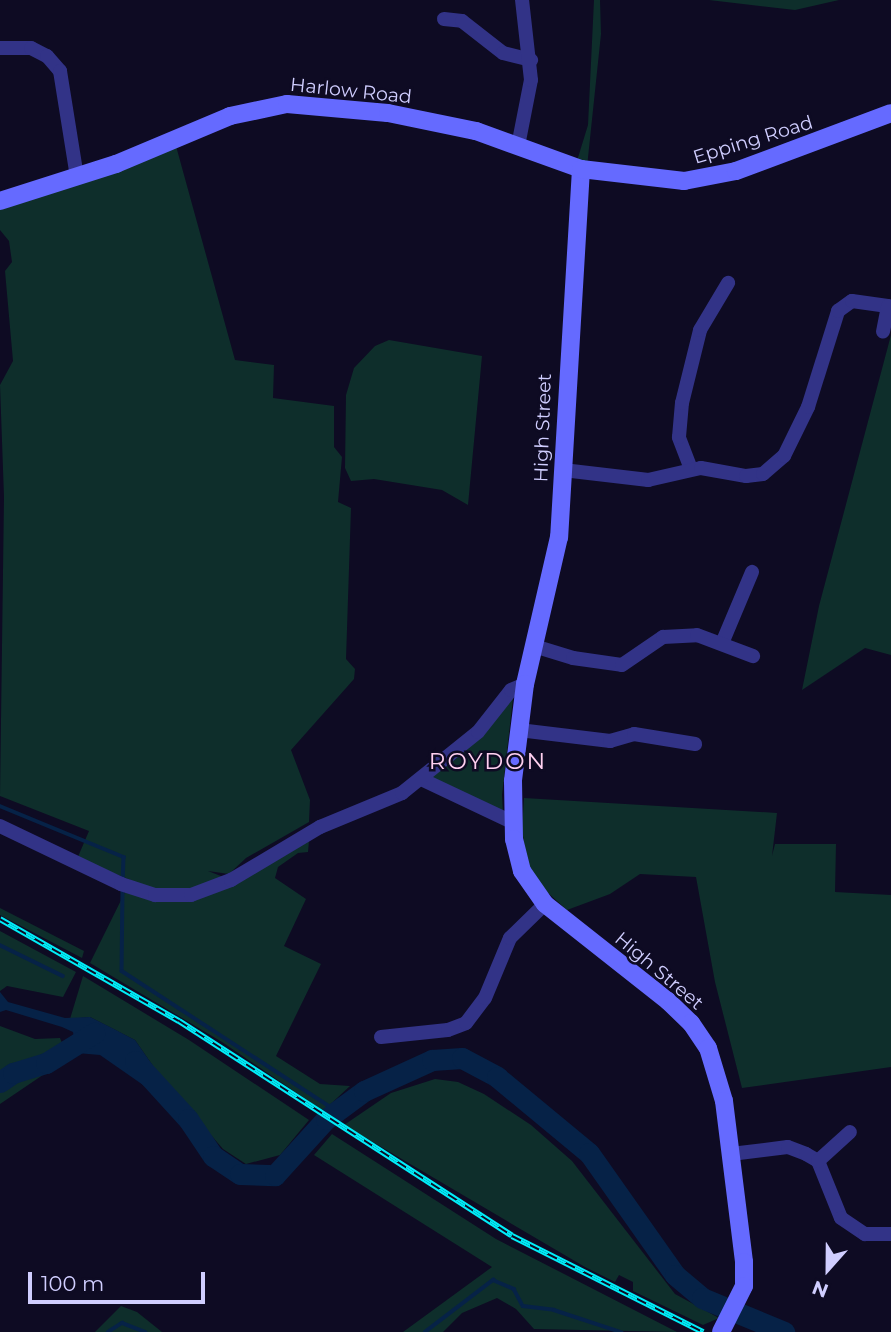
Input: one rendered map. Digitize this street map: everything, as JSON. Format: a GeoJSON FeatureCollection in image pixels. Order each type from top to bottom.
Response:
{"type":"FeatureCollection","features":[{"type":"Feature","properties":{"kind":"main road","name":"Harlow Road"},"geometry":{"type":"LineString","coordinates":[[0,201],[77,177],[230,116],[288,104],[388,113],[476,131],[581,169]]}},
{"type":"Feature","properties":{"kind":"main road","name":"Epping Road"},"geometry":{"type":"LineString","coordinates":[[581,169],[659,181],[710,177],[891,113]]}},
{"type":"Feature","properties":{"kind":"main road","name":"High Street"},"geometry":{"type":"LineString","coordinates":[[581,169],[555,563],[526,684],[519,730],[512,822],[522,871],[545,904],[691,1023],[708,1048],[719,1083],[731,1154],[744,1262],[738,1302],[722,1329]]}},
{"type":"Feature","properties":{"kind":"street"},"geometry":{"type":"LineString","coordinates":[[519,146],[528,113],[531,60],[522,0]]}},
{"type":"Feature","properties":{"kind":"street"},"geometry":{"type":"LineString","coordinates":[[444,19],[462,21],[503,53],[531,60]]}},
{"type":"Feature","properties":{"kind":"street"},"geometry":{"type":"LineString","coordinates":[[0,48],[31,48],[47,56],[60,71],[77,177]]}},
{"type":"Feature","properties":{"kind":"street"},"geometry":{"type":"LineString","coordinates":[[691,469],[679,437],[682,403],[700,330],[728,283]]}},
{"type":"Feature","properties":{"kind":"street"},"geometry":{"type":"LineString","coordinates":[[563,470],[648,480],[691,469],[746,476],[776,466],[808,407],[838,311],[852,301],[888,306],[883,332]]}},
{"type":"Feature","properties":{"kind":"street"},"geometry":{"type":"LineString","coordinates":[[723,641],[751,572]]}},
{"type":"Feature","properties":{"kind":"street"},"geometry":{"type":"LineString","coordinates":[[534,646],[573,659],[622,665],[663,637],[697,635],[723,641],[753,656]]}},
{"type":"Feature","properties":{"kind":"street"},"geometry":{"type":"LineString","coordinates":[[0,826],[121,884],[172,898],[231,880],[276,849],[402,793],[478,732],[511,690],[526,684]]}},
{"type":"Feature","properties":{"kind":"street"},"geometry":{"type":"LineString","coordinates":[[519,730],[610,741],[635,734],[695,744]]}},
{"type":"Feature","properties":{"kind":"street"},"geometry":{"type":"LineString","coordinates":[[421,779],[512,822]]}},
{"type":"Feature","properties":{"kind":"street"},"geometry":{"type":"LineString","coordinates":[[381,1037],[449,1031],[466,1023],[485,998],[510,938],[545,904]]}},
{"type":"Feature","properties":{"kind":"street"},"geometry":{"type":"LineString","coordinates":[[818,1161],[850,1132]]}},
{"type":"Feature","properties":{"kind":"street"},"geometry":{"type":"LineString","coordinates":[[731,1154],[788,1147],[818,1161],[841,1218],[865,1234],[891,1234]]}},
{"type":"Feature","properties":{"kind":"green space"},"geometry":{"type":"Polygon","coordinates":[[[594,0],[600,0],[601,34],[587,167],[576,164],[588,125],[594,0]]]}},
{"type":"Feature","properties":{"kind":"green space"},"geometry":{"type":"Polygon","coordinates":[[[709,0],[839,0],[795,10],[709,0]]]}},
{"type":"Feature","properties":{"kind":"green space"},"geometry":{"type":"Polygon","coordinates":[[[176,146],[235,360],[274,365],[273,398],[334,406],[334,447],[342,457],[338,502],[351,508],[346,659],[355,669],[354,679],[291,750],[310,800],[309,822],[246,858],[229,874],[208,871],[231,880],[310,830],[308,852],[298,853],[278,867],[275,878],[306,899],[284,946],[321,964],[276,1056],[320,1084],[350,1086],[323,1111],[222,1042],[90,963],[131,880],[77,859],[89,831],[0,796],[4,497],[0,385],[13,361],[5,271],[12,262],[9,241],[0,230],[0,203],[176,146]]]}},
{"type":"Feature","properties":{"kind":"green space"},"geometry":{"type":"Polygon","coordinates":[[[891,335],[891,655],[865,648],[802,690],[819,606],[891,335]]]}},
{"type":"Feature","properties":{"kind":"green space"},"geometry":{"type":"Polygon","coordinates":[[[389,340],[482,356],[468,505],[442,490],[374,479],[351,481],[345,468],[346,395],[354,368],[375,346],[389,340]]]}},
{"type":"Feature","properties":{"kind":"green space"},"geometry":{"type":"Polygon","coordinates":[[[513,698],[502,795],[503,813],[434,781],[432,774],[513,698]]]}},
{"type":"Feature","properties":{"kind":"green space"},"geometry":{"type":"Polygon","coordinates":[[[524,798],[777,813],[772,856],[775,844],[836,844],[835,892],[891,895],[891,1067],[742,1088],[715,982],[696,877],[640,874],[610,894],[567,910],[537,883],[527,863],[522,829],[524,798]]]}},
{"type":"Feature","properties":{"kind":"green space"},"geometry":{"type":"Polygon","coordinates":[[[0,908],[84,951],[82,958],[0,915],[0,908]]]}},
{"type":"Feature","properties":{"kind":"green space"},"geometry":{"type":"Polygon","coordinates":[[[0,931],[76,972],[63,997],[7,986],[0,991],[0,931]]]}},
{"type":"Feature","properties":{"kind":"green space"},"geometry":{"type":"Polygon","coordinates":[[[83,976],[189,1040],[309,1120],[280,1155],[246,1164],[223,1149],[160,1076],[135,1040],[90,1017],[70,1019],[83,976]]]}},
{"type":"Feature","properties":{"kind":"green space"},"geometry":{"type":"Polygon","coordinates":[[[0,1026],[35,1039],[60,1038],[68,1058],[0,1104],[0,1026]]]}},
{"type":"Feature","properties":{"kind":"green space"},"geometry":{"type":"Polygon","coordinates":[[[435,1079],[458,1082],[484,1094],[531,1125],[572,1161],[675,1294],[719,1318],[703,1325],[633,1291],[633,1282],[619,1275],[615,1282],[585,1267],[344,1125],[391,1093],[435,1079]]]}},
{"type":"Feature","properties":{"kind":"green space"},"geometry":{"type":"Polygon","coordinates":[[[332,1134],[496,1239],[677,1332],[534,1329],[516,1309],[497,1298],[462,1313],[443,1332],[403,1332],[492,1267],[314,1155],[332,1134]]]}},
{"type":"Feature","properties":{"kind":"green space"},"geometry":{"type":"Polygon","coordinates":[[[121,1306],[137,1312],[162,1332],[95,1332],[121,1306]]]}},
{"type":"Feature","properties":{"kind":"water"},"geometry":{"type":"Polygon","coordinates":[[[0,992],[8,1002],[65,1018],[90,1017],[135,1040],[160,1076],[146,1087],[100,1055],[77,1053],[73,1032],[6,1010],[0,1012],[0,992]]]}},
{"type":"Feature","properties":{"kind":"waterway"},"geometry":{"type":"LineString","coordinates":[[0,806],[124,857],[123,882]]}},
{"type":"Feature","properties":{"kind":"waterway"},"geometry":{"type":"LineString","coordinates":[[123,890],[122,971],[337,1111]]}},
{"type":"Feature","properties":{"kind":"waterway"},"geometry":{"type":"LineString","coordinates":[[0,945],[63,976]]}},
{"type":"Feature","properties":{"kind":"waterway"},"geometry":{"type":"LineString","coordinates":[[0,1082],[13,1073],[46,1063],[94,1033]]}},
{"type":"Feature","properties":{"kind":"waterway"},"geometry":{"type":"LineString","coordinates":[[135,1061],[188,1119],[213,1156],[240,1174],[275,1175],[326,1119],[364,1091],[432,1060],[462,1058],[497,1077],[589,1153],[675,1275],[702,1298],[784,1332]]}},
{"type":"Feature","properties":{"kind":"waterway"},"geometry":{"type":"LineString","coordinates":[[425,1332],[493,1280],[514,1289],[523,1306],[554,1310],[621,1332]]}},
{"type":"Feature","properties":{"kind":"waterway"},"geometry":{"type":"LineString","coordinates":[[108,1332],[122,1323],[145,1332]]}},
{"type":"Feature","properties":{"kind":"railway"},"geometry":{"type":"LineString","coordinates":[[0,919],[179,1021],[512,1236],[703,1332]]}},
{"type":"Feature","properties":{"kind":"district","name":"ROYDON"},"geometry":{"type":"Point","coordinates":[488,761]}}]}
